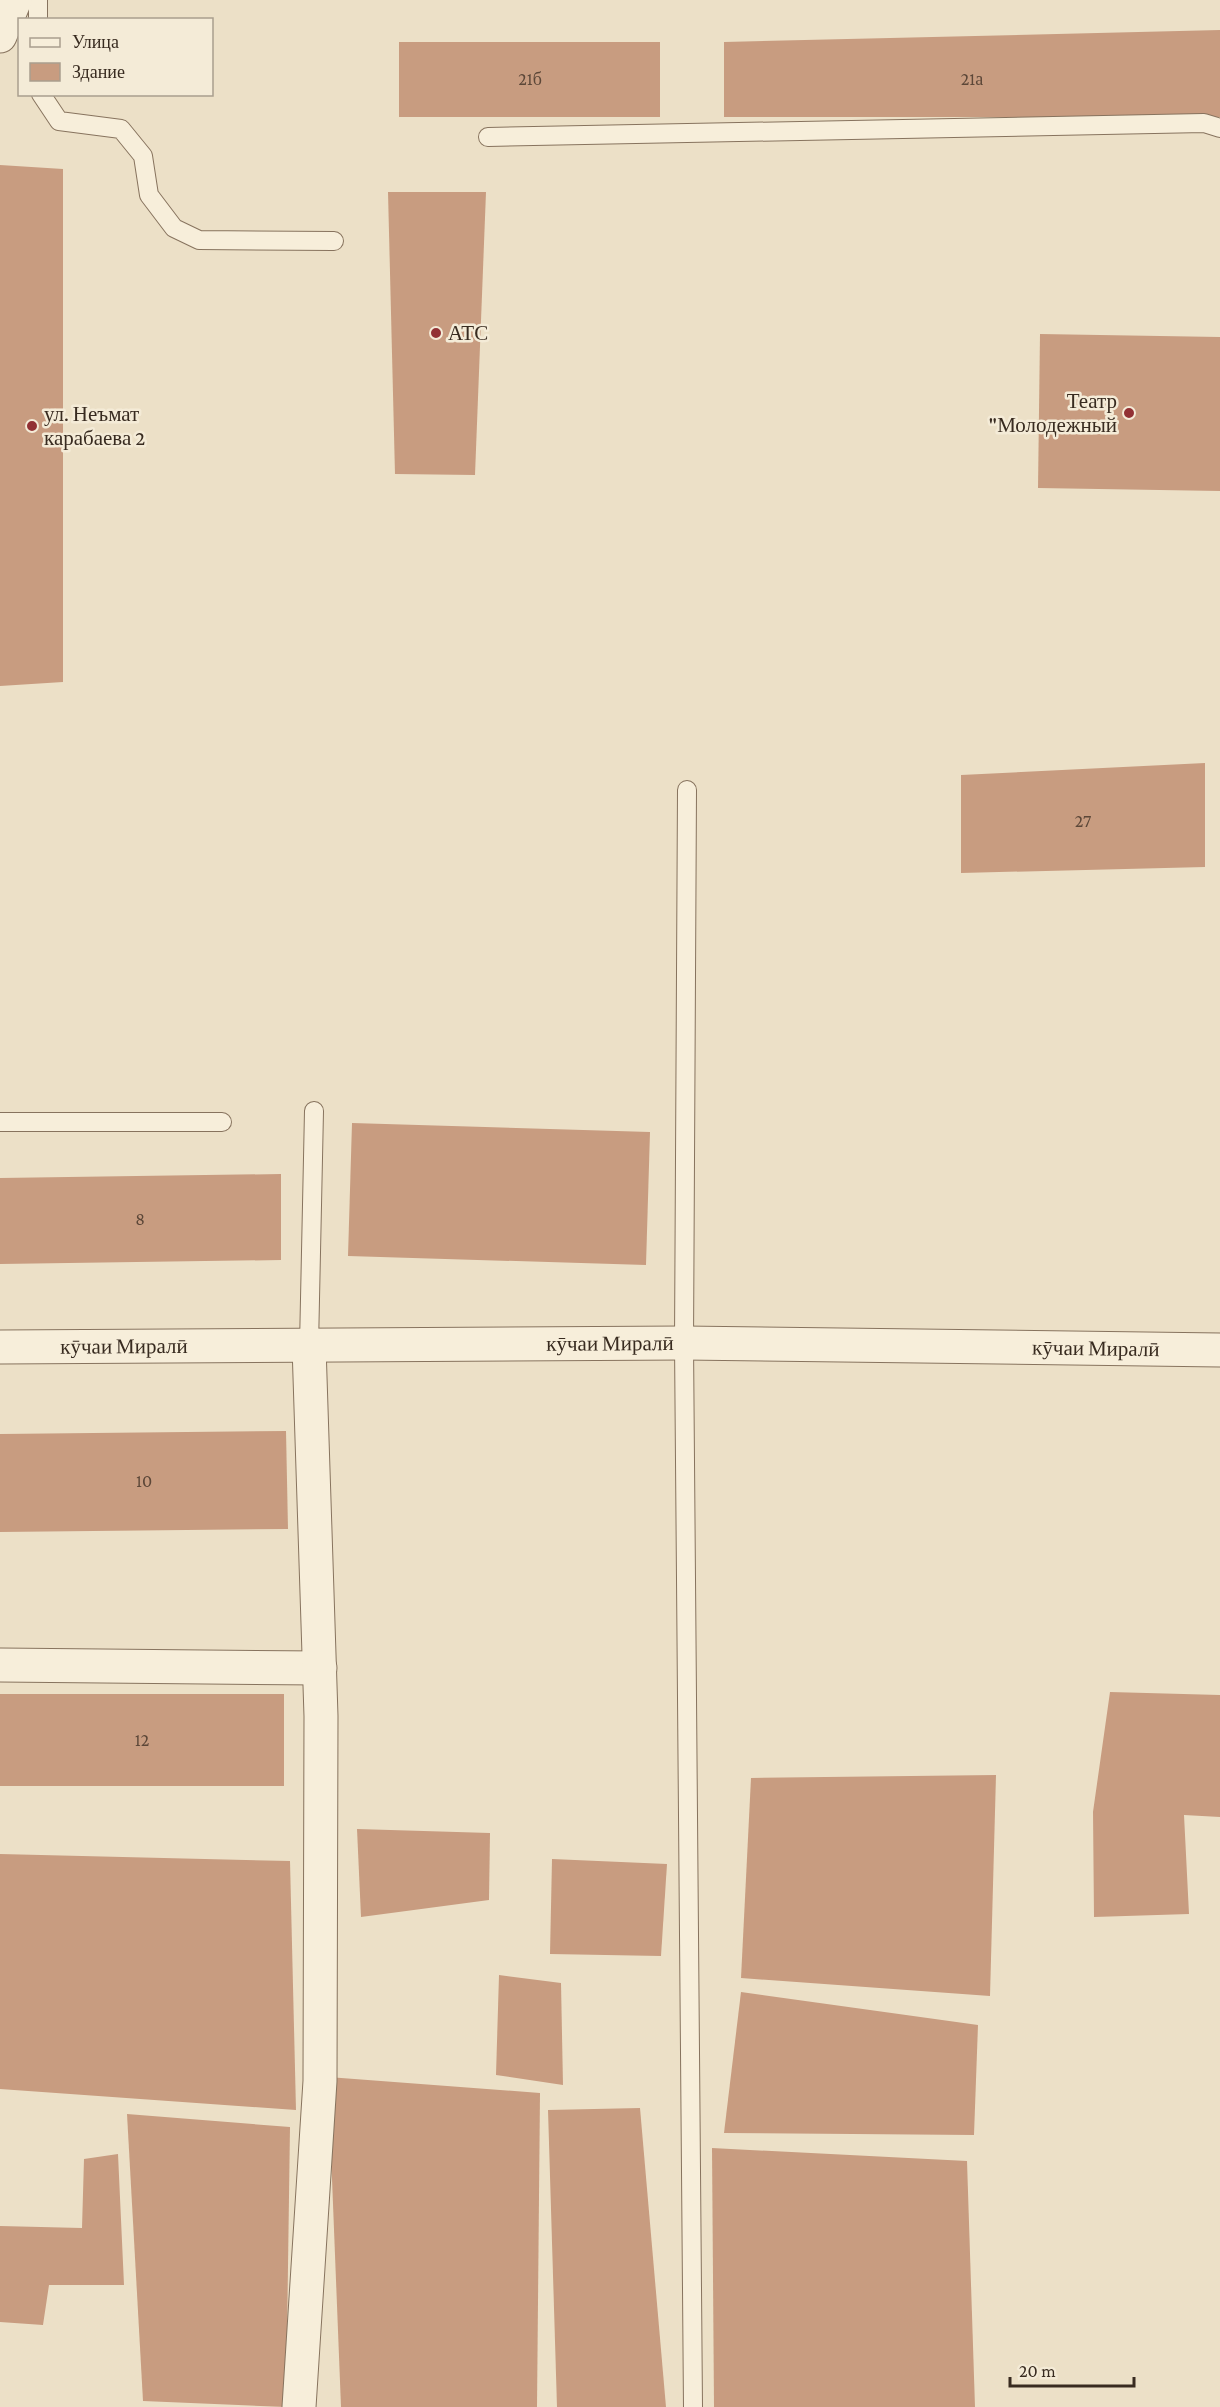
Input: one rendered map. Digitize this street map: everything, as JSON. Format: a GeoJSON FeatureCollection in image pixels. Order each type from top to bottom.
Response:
{"type":"FeatureCollection","features":[{"type":"Feature","properties":{"kind":"street"},"geometry":{"type":"LineString","coordinates":[[0,36],[15,0]]}},
{"type":"Feature","properties":{"kind":"street","name":"кӯчаи Миралӣ"},"geometry":{"type":"LineString","coordinates":[[0,1347],[684,1344],[1220,1350]]}},
{"type":"Feature","properties":{"kind":"street"},"geometry":{"type":"LineString","coordinates":[[298,2407],[320,2081],[320,1668],[309,1346]]}},
{"type":"Feature","properties":{"kind":"street"},"geometry":{"type":"LineString","coordinates":[[0,1665],[320,1668]]}},
{"type":"Feature","properties":{"kind":"lane"},"geometry":{"type":"LineString","coordinates":[[38,0],[38,18]]}},
{"type":"Feature","properties":{"kind":"lane"},"geometry":{"type":"LineString","coordinates":[[42,96],[59,121],[122,129],[143,156],[149,195],[174,228],[199,240],[334,242]]}},
{"type":"Feature","properties":{"kind":"lane"},"geometry":{"type":"LineString","coordinates":[[488,137],[1203,123],[1220,128]]}},
{"type":"Feature","properties":{"kind":"lane"},"geometry":{"type":"LineString","coordinates":[[687,790],[684,1344],[693,2407]]}},
{"type":"Feature","properties":{"kind":"lane"},"geometry":{"type":"LineString","coordinates":[[309,1346],[314,1111]]}},
{"type":"Feature","properties":{"kind":"lane"},"geometry":{"type":"LineString","coordinates":[[0,1122],[222,1122]]}},
{"type":"Feature","properties":{"kind":"building"},"geometry":{"type":"Polygon","coordinates":[[[1220,30],[1220,117],[724,117],[724,42],[1220,30]]]}},
{"type":"Feature","properties":{"kind":"building"},"geometry":{"type":"Polygon","coordinates":[[[399,42],[660,42],[660,117],[399,117],[399,42]]]}},
{"type":"Feature","properties":{"kind":"building","name":"ул. Неъмат карабаева 2"},"geometry":{"type":"Polygon","coordinates":[[[0,165],[63,169],[63,682],[0,686],[0,165]]]}},
{"type":"Feature","properties":{"kind":"building","name":"АТС"},"geometry":{"type":"Polygon","coordinates":[[[388,192],[486,192],[475,475],[395,474],[388,192]]]}},
{"type":"Feature","properties":{"kind":"building","name":"Театр \"Молодежный"},"geometry":{"type":"Polygon","coordinates":[[[1040,334],[1220,337],[1220,491],[1038,488],[1040,334]]]}},
{"type":"Feature","properties":{"kind":"building"},"geometry":{"type":"Polygon","coordinates":[[[1205,763],[1205,867],[961,873],[961,775],[1205,763]]]}},
{"type":"Feature","properties":{"kind":"building"},"geometry":{"type":"Polygon","coordinates":[[[352,1123],[650,1132],[646,1265],[348,1256],[352,1123]]]}},
{"type":"Feature","properties":{"kind":"building"},"geometry":{"type":"Polygon","coordinates":[[[281,1174],[281,1260],[0,1264],[0,1178],[281,1174]]]}},
{"type":"Feature","properties":{"kind":"building"},"geometry":{"type":"Polygon","coordinates":[[[286,1431],[288,1529],[0,1532],[0,1434],[286,1431]]]}},
{"type":"Feature","properties":{"kind":"building"},"geometry":{"type":"Polygon","coordinates":[[[1110,1692],[1220,1695],[1220,1817],[1184,1815],[1189,1914],[1094,1917],[1093,1812],[1110,1692]]]}},
{"type":"Feature","properties":{"kind":"building"},"geometry":{"type":"Polygon","coordinates":[[[0,1694],[284,1694],[284,1786],[0,1786],[0,1694]]]}},
{"type":"Feature","properties":{"kind":"building"},"geometry":{"type":"Polygon","coordinates":[[[996,1775],[990,1996],[741,1978],[751,1778],[996,1775]]]}},
{"type":"Feature","properties":{"kind":"building"},"geometry":{"type":"Polygon","coordinates":[[[357,1829],[490,1833],[489,1900],[361,1917],[357,1829]]]}},
{"type":"Feature","properties":{"kind":"building"},"geometry":{"type":"Polygon","coordinates":[[[0,1854],[290,1861],[296,2110],[0,2089],[0,1854]]]}},
{"type":"Feature","properties":{"kind":"building"},"geometry":{"type":"Polygon","coordinates":[[[552,1859],[667,1864],[661,1956],[550,1954],[552,1859]]]}},
{"type":"Feature","properties":{"kind":"building"},"geometry":{"type":"Polygon","coordinates":[[[499,1975],[561,1983],[563,2085],[496,2075],[499,1975]]]}},
{"type":"Feature","properties":{"kind":"building"},"geometry":{"type":"Polygon","coordinates":[[[741,1992],[978,2025],[974,2135],[724,2133],[741,1992]]]}},
{"type":"Feature","properties":{"kind":"building"},"geometry":{"type":"Polygon","coordinates":[[[328,2077],[540,2093],[537,2407],[341,2407],[328,2077]]]}},
{"type":"Feature","properties":{"kind":"building"},"geometry":{"type":"Polygon","coordinates":[[[640,2108],[666,2407],[557,2407],[548,2110],[640,2108]]]}},
{"type":"Feature","properties":{"kind":"building"},"geometry":{"type":"Polygon","coordinates":[[[127,2114],[290,2127],[286,2407],[143,2401],[127,2114]]]}},
{"type":"Feature","properties":{"kind":"building"},"geometry":{"type":"Polygon","coordinates":[[[712,2148],[967,2161],[975,2407],[714,2407],[712,2148]]]}},
{"type":"Feature","properties":{"kind":"building"},"geometry":{"type":"Polygon","coordinates":[[[118,2154],[124,2285],[49,2285],[43,2325],[0,2322],[0,2226],[82,2228],[84,2159],[118,2154]]]}},
{"type":"Feature","properties":{"kind":"place","name":"АТС"},"geometry":{"type":"Point","coordinates":[436,333]}},
{"type":"Feature","properties":{"kind":"place","name":"Театр \"Молодежный"},"geometry":{"type":"Point","coordinates":[1129,413]}},
{"type":"Feature","properties":{"kind":"place","name":"ул. Неъмат карабаева 2"},"geometry":{"type":"Point","coordinates":[32,426]}}]}
